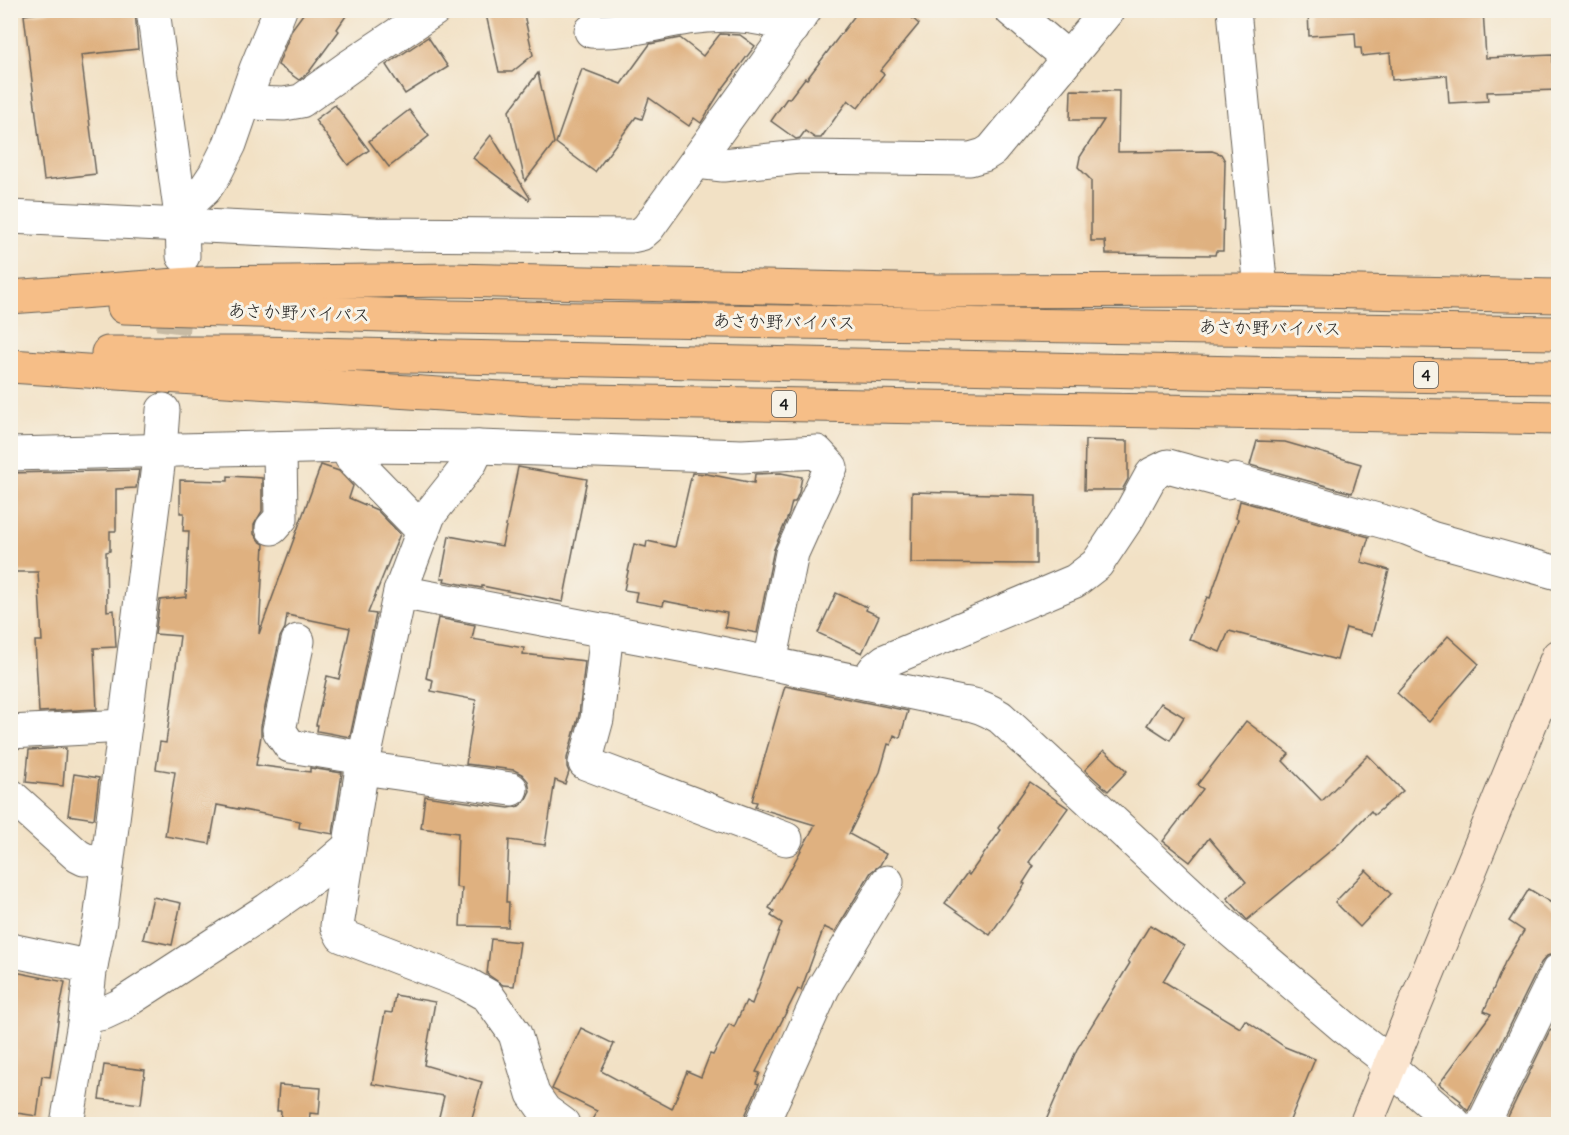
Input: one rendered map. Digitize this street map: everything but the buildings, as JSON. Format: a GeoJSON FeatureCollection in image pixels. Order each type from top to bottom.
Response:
{"type":"FeatureCollection","features":[{"type":"Feature","properties":{"kind":"highway"},"geometry":{"type":"LineString","coordinates":[[10,297],[205,283],[453,280],[940,291],[1261,290],[1558,296]]}},
{"type":"Feature","properties":{"kind":"highway","name":"あさか野バイパス"},"geometry":{"type":"LineString","coordinates":[[10,304],[447,317],[1558,333]]}},
{"type":"Feature","properties":{"kind":"highway","name":"4"},"geometry":{"type":"LineString","coordinates":[[10,352],[257,353],[1294,374],[1558,377]]}},
{"type":"Feature","properties":{"kind":"highway","name":"4"},"geometry":{"type":"LineString","coordinates":[[10,366],[531,400],[1558,418]]}},
{"type":"Feature","properties":{"kind":"street"},"geometry":{"type":"LineString","coordinates":[[153,10],[182,230]]}},
{"type":"Feature","properties":{"kind":"street"},"geometry":{"type":"LineString","coordinates":[[182,230],[230,144],[256,69],[280,10]]}},
{"type":"Feature","properties":{"kind":"street"},"geometry":{"type":"LineString","coordinates":[[245,103],[284,104],[300,101],[434,10]]}},
{"type":"Feature","properties":{"kind":"street"},"geometry":{"type":"LineString","coordinates":[[1011,10],[1068,58]]}},
{"type":"Feature","properties":{"kind":"street"},"geometry":{"type":"LineString","coordinates":[[697,162],[723,165],[800,157],[970,159],[984,155],[992,150],[1108,10]]}},
{"type":"Feature","properties":{"kind":"street"},"geometry":{"type":"LineString","coordinates":[[1234,10],[1261,290]]}},
{"type":"Feature","properties":{"kind":"street"},"geometry":{"type":"LineString","coordinates":[[591,31],[628,30],[688,18],[741,15],[777,21],[799,19]]}},
{"type":"Feature","properties":{"kind":"street"},"geometry":{"type":"LineString","coordinates":[[10,217],[182,230],[376,234],[632,236],[641,234],[648,228],[697,162],[799,19]]}},
{"type":"Feature","properties":{"kind":"street"},"geometry":{"type":"LineString","coordinates":[[67,1125],[100,921],[160,450],[163,410]]}},
{"type":"Feature","properties":{"kind":"street"},"geometry":{"type":"LineString","coordinates":[[10,454],[346,446],[477,447],[742,456],[817,452],[831,467],[792,553],[770,663]]}},
{"type":"Feature","properties":{"kind":"street"},"geometry":{"type":"LineString","coordinates":[[346,446],[351,457],[423,531]]}},
{"type":"Feature","properties":{"kind":"street"},"geometry":{"type":"LineString","coordinates":[[477,447],[471,462],[429,516],[400,592],[363,763],[337,926],[342,936],[465,983],[488,996],[515,1034],[533,1095],[545,1111],[563,1125]]}},
{"type":"Feature","properties":{"kind":"street"},"geometry":{"type":"LineString","coordinates":[[272,528],[281,518],[280,448]]}},
{"type":"Feature","properties":{"kind":"street"},"geometry":{"type":"LineString","coordinates":[[865,683],[875,669],[885,661],[1075,581],[1097,564],[1129,516],[1152,474],[1168,466],[1227,482],[1234,480],[1558,573]]}},
{"type":"Feature","properties":{"kind":"street"},"geometry":{"type":"LineString","coordinates":[[400,592],[974,704],[1000,717],[1221,922],[1379,1054],[1390,1068],[1455,1125]]}},
{"type":"Feature","properties":{"kind":"street"},"geometry":{"type":"LineString","coordinates":[[606,631],[597,719],[585,763],[786,839]]}},
{"type":"Feature","properties":{"kind":"street"},"geometry":{"type":"LineString","coordinates":[[298,641],[279,730],[290,746],[363,763],[511,789]]}},
{"type":"Feature","properties":{"kind":"street"},"geometry":{"type":"LineString","coordinates":[[1366,1125],[1558,656]]}},
{"type":"Feature","properties":{"kind":"street"},"geometry":{"type":"LineString","coordinates":[[10,732],[125,726]]}},
{"type":"Feature","properties":{"kind":"street"},"geometry":{"type":"LineString","coordinates":[[10,795],[84,859]]}},
{"type":"Feature","properties":{"kind":"street"},"geometry":{"type":"LineString","coordinates":[[85,1017],[104,1013],[119,1006],[267,910],[315,876],[349,848]]}},
{"type":"Feature","properties":{"kind":"street"},"geometry":{"type":"LineString","coordinates":[[762,1125],[824,988],[887,882]]}},
{"type":"Feature","properties":{"kind":"street"},"geometry":{"type":"LineString","coordinates":[[10,950],[91,967]]}},
{"type":"Feature","properties":{"kind":"street"},"geometry":{"type":"LineString","coordinates":[[1483,1125],[1558,971]]}},
{"type":"Feature","properties":{"kind":"tunnel"},"geometry":{"type":"LineString","coordinates":[[166,381],[179,280]]}}]}
